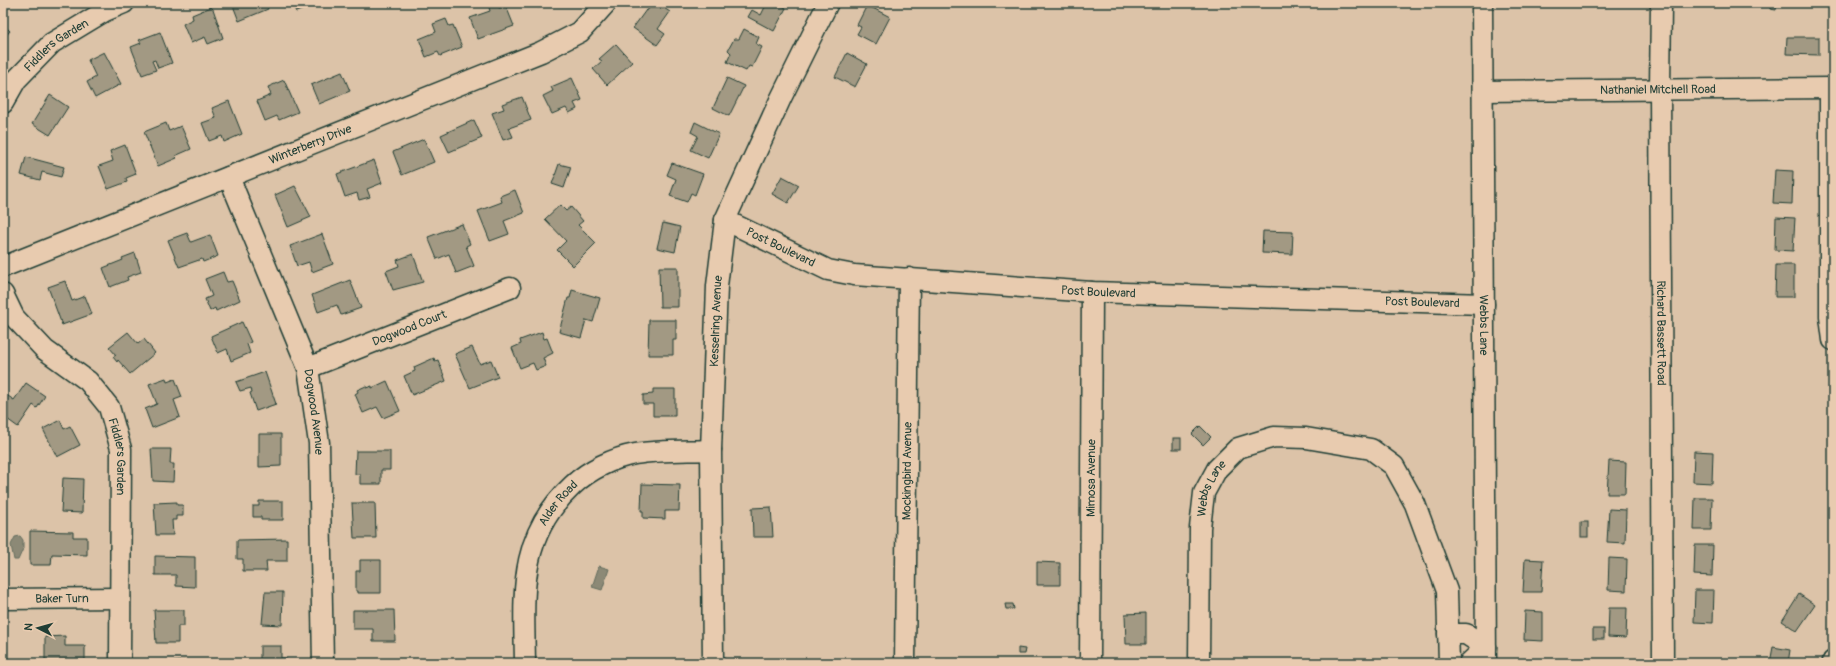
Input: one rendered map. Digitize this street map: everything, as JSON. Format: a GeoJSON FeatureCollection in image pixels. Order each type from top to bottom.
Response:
{"type":"FeatureCollection","features":[{"type":"Feature","properties":{"kind":"street","name":"Fiddlers Garden"},"geometry":{"type":"LineString","coordinates":[[3,102],[16,80],[52,43],[105,11],[124,3]]}},
{"type":"Feature","properties":{"kind":"street","name":"Winterberry Drive"},"geometry":{"type":"LineString","coordinates":[[3,267],[541,52],[580,32],[606,3]]}},
{"type":"Feature","properties":{"kind":"street","name":"Kesselring Avenue"},"geometry":{"type":"LineString","coordinates":[[713,663],[711,450],[717,286],[725,220],[781,98],[828,3]]}},
{"type":"Feature","properties":{"kind":"street","name":"Webbs Lane"},"geometry":{"type":"LineString","coordinates":[[1482,3],[1486,655]]}},
{"type":"Feature","properties":{"kind":"street","name":"Richard Bassett Road"},"geometry":{"type":"LineString","coordinates":[[1661,3],[1660,89],[1663,663]]}},
{"type":"Feature","properties":{"kind":"street","name":"Nathaniel Mitchell Road"},"geometry":{"type":"LineString","coordinates":[[1483,91],[1832,88]]}},
{"type":"Feature","properties":{"kind":"street"},"geometry":{"type":"LineString","coordinates":[[1832,88],[1830,317],[1833,340]]}},
{"type":"Feature","properties":{"kind":"street","name":"Dogwood Avenue"},"geometry":{"type":"LineString","coordinates":[[229,177],[308,368],[319,442],[323,663]]}},
{"type":"Feature","properties":{"kind":"street","name":"Post Boulevard"},"geometry":{"type":"LineString","coordinates":[[725,220],[828,270],[854,275],[1092,292],[1484,304]]}},
{"type":"Feature","properties":{"kind":"street","name":"Mockingbird Avenue"},"geometry":{"type":"LineString","coordinates":[[905,663],[909,278]]}},
{"type":"Feature","properties":{"kind":"street","name":"Dogwood Court"},"geometry":{"type":"LineString","coordinates":[[308,368],[510,288]]}},
{"type":"Feature","properties":{"kind":"street","name":"Mimosa Avenue"},"geometry":{"type":"LineString","coordinates":[[1090,663],[1092,292]]}},
{"type":"Feature","properties":{"kind":"street","name":"Fiddlers Garden"},"geometry":{"type":"LineString","coordinates":[[3,294],[14,317],[45,350],[88,381],[109,408],[121,449],[120,663]]}},
{"type":"Feature","properties":{"kind":"street","name":"Webbs Lane"},"geometry":{"type":"LineString","coordinates":[[1199,663],[1200,528],[1204,493],[1217,469],[1238,448],[1274,437],[1306,438],[1371,449],[1394,466],[1415,504],[1447,591],[1449,663]]}},
{"type":"Feature","properties":{"kind":"street","name":"Alder Road"},"geometry":{"type":"LineString","coordinates":[[525,663],[524,597],[527,570],[532,546],[539,528],[550,510],[563,494],[578,480],[594,470],[612,461],[633,454],[711,450]]}},
{"type":"Feature","properties":{"kind":"street","name":"Baker Turn"},"geometry":{"type":"LineString","coordinates":[[3,599],[120,598]]}},
{"type":"Feature","properties":{"kind":"street"},"geometry":{"type":"LineString","coordinates":[[1448,634],[1466,634],[1486,655],[1469,663]]}},
{"type":"Feature","properties":{"kind":"shaded area"},"geometry":{"type":"Polygon","coordinates":[[[20,536],[23,540],[23,549],[18,560],[14,560],[11,545],[15,537],[20,536]]]}},
{"type":"Feature","properties":{"kind":"shaded area"},"geometry":{"type":"Polygon","coordinates":[[[599,566],[609,569],[602,590],[592,587],[599,566]]]}},
{"type":"Feature","properties":{"kind":"building"},"geometry":{"type":"Polygon","coordinates":[[[232,3],[266,3],[268,9],[239,21],[232,3]]]}},
{"type":"Feature","properties":{"kind":"building"},"geometry":{"type":"Polygon","coordinates":[[[292,3],[313,3],[314,5],[296,12],[292,3]]]}},
{"type":"Feature","properties":{"kind":"building"},"geometry":{"type":"Polygon","coordinates":[[[497,3],[499,8],[506,6],[514,26],[478,39],[470,18],[490,11],[488,4],[497,3]]]}},
{"type":"Feature","properties":{"kind":"building"},"geometry":{"type":"Polygon","coordinates":[[[534,3],[545,3],[538,8],[534,3]]]}},
{"type":"Feature","properties":{"kind":"building"},"geometry":{"type":"Polygon","coordinates":[[[652,3],[656,3],[670,12],[658,29],[665,34],[657,45],[633,28],[652,3]]]}},
{"type":"Feature","properties":{"kind":"building"},"geometry":{"type":"Polygon","coordinates":[[[767,3],[777,3],[786,8],[774,31],[748,17],[752,10],[761,15],[767,3]]]}},
{"type":"Feature","properties":{"kind":"building"},"geometry":{"type":"Polygon","coordinates":[[[1770,3],[1777,3],[1776,10],[1770,9],[1770,3]]]}},
{"type":"Feature","properties":{"kind":"building"},"geometry":{"type":"Polygon","coordinates":[[[867,5],[890,17],[876,44],[857,34],[861,27],[857,25],[867,5]]]}},
{"type":"Feature","properties":{"kind":"building"},"geometry":{"type":"Polygon","coordinates":[[[211,7],[223,38],[208,44],[205,37],[191,43],[183,24],[193,19],[192,15],[211,7]]]}},
{"type":"Feature","properties":{"kind":"building"},"geometry":{"type":"Polygon","coordinates":[[[446,19],[449,26],[453,25],[462,47],[440,56],[438,52],[426,57],[419,39],[436,32],[433,24],[446,19]]]}},
{"type":"Feature","properties":{"kind":"building"},"geometry":{"type":"Polygon","coordinates":[[[3,24],[10,31],[3,39],[3,24]]]}},
{"type":"Feature","properties":{"kind":"building"},"geometry":{"type":"Polygon","coordinates":[[[744,29],[759,37],[756,44],[762,47],[752,67],[749,66],[746,71],[727,62],[731,53],[728,50],[734,39],[739,39],[744,29]]]}},
{"type":"Feature","properties":{"kind":"building"},"geometry":{"type":"Polygon","coordinates":[[[160,32],[172,63],[158,68],[155,60],[152,61],[156,70],[142,75],[131,47],[141,43],[139,40],[160,32]]]}},
{"type":"Feature","properties":{"kind":"building"},"geometry":{"type":"Polygon","coordinates":[[[1787,37],[1819,37],[1819,55],[1786,54],[1787,37]]]}},
{"type":"Feature","properties":{"kind":"building"},"geometry":{"type":"Polygon","coordinates":[[[616,44],[632,62],[607,85],[593,69],[602,61],[599,59],[616,44]]]}},
{"type":"Feature","properties":{"kind":"building"},"geometry":{"type":"Polygon","coordinates":[[[104,52],[121,84],[95,98],[87,82],[96,77],[88,60],[104,52]]]}},
{"type":"Feature","properties":{"kind":"building"},"geometry":{"type":"Polygon","coordinates":[[[847,53],[867,64],[855,87],[835,77],[847,53]]]}},
{"type":"Feature","properties":{"kind":"building"},"geometry":{"type":"Polygon","coordinates":[[[342,72],[350,91],[319,104],[311,85],[342,72]]]}},
{"type":"Feature","properties":{"kind":"building"},"geometry":{"type":"Polygon","coordinates":[[[572,78],[582,100],[574,103],[577,109],[569,113],[566,108],[552,114],[543,96],[553,91],[551,87],[572,78]]]}},
{"type":"Feature","properties":{"kind":"building"},"geometry":{"type":"Polygon","coordinates":[[[727,78],[744,86],[729,116],[713,108],[727,78]]]}},
{"type":"Feature","properties":{"kind":"building"},"geometry":{"type":"Polygon","coordinates":[[[284,80],[298,112],[279,120],[277,116],[265,121],[257,101],[271,95],[268,87],[284,80]]]}},
{"type":"Feature","properties":{"kind":"building"},"geometry":{"type":"Polygon","coordinates":[[[50,95],[68,107],[50,135],[32,124],[50,95]]]}},
{"type":"Feature","properties":{"kind":"building"},"geometry":{"type":"Polygon","coordinates":[[[522,97],[531,120],[509,128],[513,137],[503,140],[492,113],[504,109],[502,104],[522,97]]]}},
{"type":"Feature","properties":{"kind":"building"},"geometry":{"type":"Polygon","coordinates":[[[229,101],[242,134],[224,142],[222,136],[209,141],[202,123],[216,118],[212,108],[229,101]]]}},
{"type":"Feature","properties":{"kind":"building"},"geometry":{"type":"Polygon","coordinates":[[[474,120],[482,138],[449,152],[441,135],[474,120]]]}},
{"type":"Feature","properties":{"kind":"building"},"geometry":{"type":"Polygon","coordinates":[[[695,122],[719,134],[708,158],[691,150],[698,136],[691,132],[695,122]]]}},
{"type":"Feature","properties":{"kind":"building"},"geometry":{"type":"Polygon","coordinates":[[[166,123],[169,131],[181,126],[191,149],[175,156],[177,158],[158,166],[144,132],[166,123]]]}},
{"type":"Feature","properties":{"kind":"building"},"geometry":{"type":"Polygon","coordinates":[[[424,139],[434,162],[402,175],[393,152],[424,139]]]}},
{"type":"Feature","properties":{"kind":"building"},"geometry":{"type":"Polygon","coordinates":[[[125,145],[136,174],[126,178],[127,182],[108,189],[99,166],[113,161],[110,151],[125,145]]]}},
{"type":"Feature","properties":{"kind":"building"},"geometry":{"type":"Polygon","coordinates":[[[26,157],[64,167],[61,177],[42,172],[40,180],[21,175],[26,157]]]}},
{"type":"Feature","properties":{"kind":"building"},"geometry":{"type":"Polygon","coordinates":[[[374,160],[382,183],[367,189],[370,197],[359,200],[357,193],[345,197],[337,174],[374,160]]]}},
{"type":"Feature","properties":{"kind":"building"},"geometry":{"type":"Polygon","coordinates":[[[672,163],[703,174],[695,195],[691,193],[687,202],[670,196],[676,179],[667,175],[672,163]]]}},
{"type":"Feature","properties":{"kind":"building"},"geometry":{"type":"Polygon","coordinates":[[[559,164],[571,167],[564,188],[552,184],[559,164]]]}},
{"type":"Feature","properties":{"kind":"building"},"geometry":{"type":"Polygon","coordinates":[[[1775,170],[1793,171],[1792,204],[1773,203],[1775,170]]]}},
{"type":"Feature","properties":{"kind":"building"},"geometry":{"type":"Polygon","coordinates":[[[782,176],[799,185],[788,203],[772,194],[782,176]]]}},
{"type":"Feature","properties":{"kind":"building"},"geometry":{"type":"Polygon","coordinates":[[[295,186],[311,217],[288,227],[275,195],[295,186]]]}},
{"type":"Feature","properties":{"kind":"building"},"geometry":{"type":"Polygon","coordinates":[[[515,190],[524,213],[504,221],[509,234],[490,241],[478,211],[502,202],[500,196],[515,190]]]}},
{"type":"Feature","properties":{"kind":"building"},"geometry":{"type":"Polygon","coordinates":[[[560,205],[566,211],[571,207],[583,221],[578,225],[596,243],[573,266],[557,250],[566,241],[545,219],[560,205]]]}},
{"type":"Feature","properties":{"kind":"building"},"geometry":{"type":"Polygon","coordinates":[[[1776,217],[1795,218],[1793,251],[1775,250],[1776,217]]]}},
{"type":"Feature","properties":{"kind":"building"},"geometry":{"type":"Polygon","coordinates":[[[663,223],[680,227],[675,252],[657,248],[663,223]]]}},
{"type":"Feature","properties":{"kind":"building"},"geometry":{"type":"Polygon","coordinates":[[[462,224],[470,244],[466,246],[474,266],[456,273],[449,254],[437,259],[428,237],[462,224]]]}},
{"type":"Feature","properties":{"kind":"building"},"geometry":{"type":"Polygon","coordinates":[[[1263,231],[1293,232],[1292,254],[1262,253],[1263,231]]]}},
{"type":"Feature","properties":{"kind":"building"},"geometry":{"type":"Polygon","coordinates":[[[187,233],[191,242],[210,235],[218,256],[203,262],[202,259],[179,267],[168,240],[187,233]]]}},
{"type":"Feature","properties":{"kind":"building"},"geometry":{"type":"Polygon","coordinates":[[[322,234],[333,264],[312,272],[309,262],[297,266],[290,246],[322,234]]]}},
{"type":"Feature","properties":{"kind":"building"},"geometry":{"type":"Polygon","coordinates":[[[135,253],[141,272],[127,277],[128,280],[110,287],[103,268],[123,260],[122,258],[135,253]]]}},
{"type":"Feature","properties":{"kind":"building"},"geometry":{"type":"Polygon","coordinates":[[[413,254],[423,282],[393,290],[386,271],[399,266],[397,260],[413,254]]]}},
{"type":"Feature","properties":{"kind":"building"},"geometry":{"type":"Polygon","coordinates":[[[1776,265],[1794,265],[1794,297],[1775,297],[1776,265]]]}},
{"type":"Feature","properties":{"kind":"building"},"geometry":{"type":"Polygon","coordinates":[[[659,267],[678,267],[678,307],[660,307],[659,267]]]}},
{"type":"Feature","properties":{"kind":"building"},"geometry":{"type":"Polygon","coordinates":[[[223,272],[227,282],[232,281],[240,300],[216,311],[215,308],[210,311],[205,299],[212,296],[205,279],[223,272]]]}},
{"type":"Feature","properties":{"kind":"building"},"geometry":{"type":"Polygon","coordinates":[[[350,280],[361,308],[341,315],[337,305],[318,312],[312,295],[350,280]]]}},
{"type":"Feature","properties":{"kind":"building"},"geometry":{"type":"Polygon","coordinates":[[[65,281],[72,301],[85,296],[92,314],[62,325],[48,287],[65,281]]]}},
{"type":"Feature","properties":{"kind":"building"},"geometry":{"type":"Polygon","coordinates":[[[572,290],[600,298],[593,322],[586,320],[581,338],[559,332],[568,298],[570,298],[572,290]]]}},
{"type":"Feature","properties":{"kind":"building"},"geometry":{"type":"Polygon","coordinates":[[[649,320],[676,320],[676,340],[673,340],[673,355],[648,355],[649,320]]]}},
{"type":"Feature","properties":{"kind":"building"},"geometry":{"type":"Polygon","coordinates":[[[242,322],[251,342],[247,344],[250,353],[231,361],[227,349],[218,353],[211,336],[242,322]]]}},
{"type":"Feature","properties":{"kind":"building"},"geometry":{"type":"Polygon","coordinates":[[[128,332],[138,344],[144,339],[155,353],[130,374],[118,360],[117,362],[113,357],[116,355],[109,347],[128,332]]]}},
{"type":"Feature","properties":{"kind":"building"},"geometry":{"type":"Polygon","coordinates":[[[542,332],[544,339],[547,338],[553,353],[543,358],[546,366],[536,370],[533,363],[520,368],[512,348],[521,344],[520,340],[542,332]]]}},
{"type":"Feature","properties":{"kind":"building"},"geometry":{"type":"Polygon","coordinates":[[[472,347],[480,364],[491,360],[498,377],[470,388],[455,354],[472,347]]]}},
{"type":"Feature","properties":{"kind":"building"},"geometry":{"type":"Polygon","coordinates":[[[434,358],[435,361],[438,360],[446,381],[412,395],[404,376],[415,371],[414,367],[434,358]]]}},
{"type":"Feature","properties":{"kind":"building"},"geometry":{"type":"Polygon","coordinates":[[[265,372],[276,404],[256,411],[250,393],[252,392],[251,388],[240,391],[236,382],[265,372]]]}},
{"type":"Feature","properties":{"kind":"building"},"geometry":{"type":"Polygon","coordinates":[[[166,378],[167,382],[175,379],[182,397],[174,400],[180,417],[152,428],[145,409],[157,404],[149,384],[166,378]]]}},
{"type":"Feature","properties":{"kind":"building"},"geometry":{"type":"Polygon","coordinates":[[[387,381],[400,411],[383,418],[377,407],[363,413],[355,394],[358,392],[357,390],[366,386],[366,388],[372,386],[372,388],[387,381]]]}},
{"type":"Feature","properties":{"kind":"building"},"geometry":{"type":"Polygon","coordinates":[[[26,383],[45,396],[37,408],[33,405],[18,427],[3,416],[3,397],[5,394],[14,400],[26,383]]]}},
{"type":"Feature","properties":{"kind":"building"},"geometry":{"type":"Polygon","coordinates":[[[653,389],[675,389],[675,416],[653,416],[653,404],[643,404],[643,395],[653,394],[653,389]]]}},
{"type":"Feature","properties":{"kind":"building"},"geometry":{"type":"Polygon","coordinates":[[[60,420],[64,429],[70,426],[80,445],[57,457],[43,429],[60,420]]]}},
{"type":"Feature","properties":{"kind":"building"},"geometry":{"type":"Polygon","coordinates":[[[1200,426],[1211,437],[1203,445],[1192,434],[1200,426]]]}},
{"type":"Feature","properties":{"kind":"building"},"geometry":{"type":"Polygon","coordinates":[[[259,434],[281,434],[281,466],[259,467],[259,434]]]}},
{"type":"Feature","properties":{"kind":"building"},"geometry":{"type":"Polygon","coordinates":[[[1173,438],[1181,438],[1181,449],[1173,449],[1173,438]]]}},
{"type":"Feature","properties":{"kind":"building"},"geometry":{"type":"Polygon","coordinates":[[[151,449],[171,449],[170,464],[174,464],[173,482],[153,481],[151,449]]]}},
{"type":"Feature","properties":{"kind":"building"},"geometry":{"type":"Polygon","coordinates":[[[356,451],[390,451],[390,470],[381,470],[381,484],[360,484],[360,474],[355,474],[356,451]]]}},
{"type":"Feature","properties":{"kind":"building"},"geometry":{"type":"Polygon","coordinates":[[[1694,451],[1713,452],[1712,483],[1693,482],[1694,451]]]}},
{"type":"Feature","properties":{"kind":"building"},"geometry":{"type":"Polygon","coordinates":[[[1609,461],[1626,462],[1625,494],[1607,494],[1609,461]]]}},
{"type":"Feature","properties":{"kind":"building"},"geometry":{"type":"Polygon","coordinates":[[[63,478],[83,479],[82,513],[61,512],[63,478]]]}},
{"type":"Feature","properties":{"kind":"building"},"geometry":{"type":"Polygon","coordinates":[[[642,484],[680,485],[679,511],[665,511],[665,519],[643,518],[643,511],[641,511],[642,484]]]}},
{"type":"Feature","properties":{"kind":"building"},"geometry":{"type":"Polygon","coordinates":[[[1695,498],[1712,498],[1711,530],[1694,530],[1695,498]]]}},
{"type":"Feature","properties":{"kind":"building"},"geometry":{"type":"Polygon","coordinates":[[[259,501],[283,501],[283,520],[261,520],[261,517],[253,517],[253,506],[259,506],[259,501]]]}},
{"type":"Feature","properties":{"kind":"building"},"geometry":{"type":"Polygon","coordinates":[[[177,502],[177,505],[183,505],[183,516],[176,516],[176,520],[172,520],[173,535],[156,535],[154,503],[177,502]]]}},
{"type":"Feature","properties":{"kind":"building"},"geometry":{"type":"Polygon","coordinates":[[[352,503],[375,503],[376,538],[354,538],[352,503]]]}},
{"type":"Feature","properties":{"kind":"building"},"geometry":{"type":"Polygon","coordinates":[[[771,507],[773,537],[753,537],[752,508],[771,507]]]}},
{"type":"Feature","properties":{"kind":"building"},"geometry":{"type":"Polygon","coordinates":[[[1609,509],[1626,510],[1625,543],[1607,542],[1609,509]]]}},
{"type":"Feature","properties":{"kind":"building"},"geometry":{"type":"Polygon","coordinates":[[[1581,522],[1588,522],[1588,537],[1581,537],[1581,522]]]}},
{"type":"Feature","properties":{"kind":"building"},"geometry":{"type":"Polygon","coordinates":[[[30,531],[73,532],[73,537],[87,537],[87,555],[52,554],[51,565],[30,565],[30,531]]]}},
{"type":"Feature","properties":{"kind":"building"},"geometry":{"type":"Polygon","coordinates":[[[287,539],[287,561],[266,561],[267,571],[243,571],[243,559],[237,559],[237,540],[287,539]]]}},
{"type":"Feature","properties":{"kind":"building"},"geometry":{"type":"Polygon","coordinates":[[[1695,545],[1713,545],[1712,576],[1694,575],[1695,545]]]}},
{"type":"Feature","properties":{"kind":"building"},"geometry":{"type":"Polygon","coordinates":[[[155,556],[195,557],[195,587],[176,586],[176,575],[155,575],[155,556]]]}},
{"type":"Feature","properties":{"kind":"building"},"geometry":{"type":"Polygon","coordinates":[[[1609,558],[1627,559],[1626,591],[1608,590],[1609,558]]]}},
{"type":"Feature","properties":{"kind":"building"},"geometry":{"type":"Polygon","coordinates":[[[1525,559],[1543,560],[1541,592],[1523,592],[1525,559]]]}},
{"type":"Feature","properties":{"kind":"building"},"geometry":{"type":"Polygon","coordinates":[[[360,560],[381,560],[381,593],[358,593],[358,591],[356,591],[356,571],[360,571],[360,560]]]}},
{"type":"Feature","properties":{"kind":"building"},"geometry":{"type":"Polygon","coordinates":[[[1037,562],[1060,563],[1060,585],[1037,585],[1037,562]]]}},
{"type":"Feature","properties":{"kind":"building"},"geometry":{"type":"Polygon","coordinates":[[[1695,590],[1714,590],[1713,623],[1694,622],[1695,590]]]}},
{"type":"Feature","properties":{"kind":"building"},"geometry":{"type":"Polygon","coordinates":[[[265,592],[283,592],[282,625],[262,624],[265,592]]]}},
{"type":"Feature","properties":{"kind":"building"},"geometry":{"type":"Polygon","coordinates":[[[1799,594],[1815,605],[1797,631],[1782,621],[1799,594]]]}},
{"type":"Feature","properties":{"kind":"building"},"geometry":{"type":"Polygon","coordinates":[[[1005,604],[1013,604],[1014,609],[1006,609],[1005,604]]]}},
{"type":"Feature","properties":{"kind":"building"},"geometry":{"type":"Polygon","coordinates":[[[1609,608],[1627,608],[1626,638],[1608,637],[1609,608]]]}},
{"type":"Feature","properties":{"kind":"building"},"geometry":{"type":"Polygon","coordinates":[[[154,610],[184,610],[184,626],[178,626],[178,643],[156,643],[154,610]]]}},
{"type":"Feature","properties":{"kind":"building"},"geometry":{"type":"Polygon","coordinates":[[[353,610],[394,610],[395,641],[373,641],[373,629],[353,629],[353,610]]]}},
{"type":"Feature","properties":{"kind":"building"},"geometry":{"type":"Polygon","coordinates":[[[1525,611],[1543,612],[1543,641],[1524,640],[1525,611]]]}},
{"type":"Feature","properties":{"kind":"building"},"geometry":{"type":"Polygon","coordinates":[[[1146,613],[1146,644],[1126,644],[1125,614],[1146,613]]]}},
{"type":"Feature","properties":{"kind":"building"},"geometry":{"type":"Polygon","coordinates":[[[1593,629],[1604,629],[1604,639],[1593,639],[1593,629]]]}},
{"type":"Feature","properties":{"kind":"building"},"geometry":{"type":"Polygon","coordinates":[[[65,636],[65,646],[85,646],[85,663],[45,663],[45,637],[65,636]]]}},
{"type":"Feature","properties":{"kind":"building"},"geometry":{"type":"Polygon","coordinates":[[[260,646],[281,646],[281,658],[286,658],[286,663],[251,663],[251,660],[260,660],[260,646]]]}},
{"type":"Feature","properties":{"kind":"building"},"geometry":{"type":"Polygon","coordinates":[[[1773,647],[1790,650],[1788,663],[1770,663],[1773,647]]]}},
{"type":"Feature","properties":{"kind":"building"},"geometry":{"type":"Polygon","coordinates":[[[1018,648],[1025,649],[1024,654],[1018,654],[1018,648]]]}},
{"type":"Feature","properties":{"kind":"building"},"geometry":{"type":"Polygon","coordinates":[[[185,661],[185,663],[155,663],[185,661]]]}},
{"type":"Feature","properties":{"kind":"building"},"geometry":{"type":"Polygon","coordinates":[[[1148,661],[1148,663],[1130,663],[1130,662],[1148,661]]]}}]}
